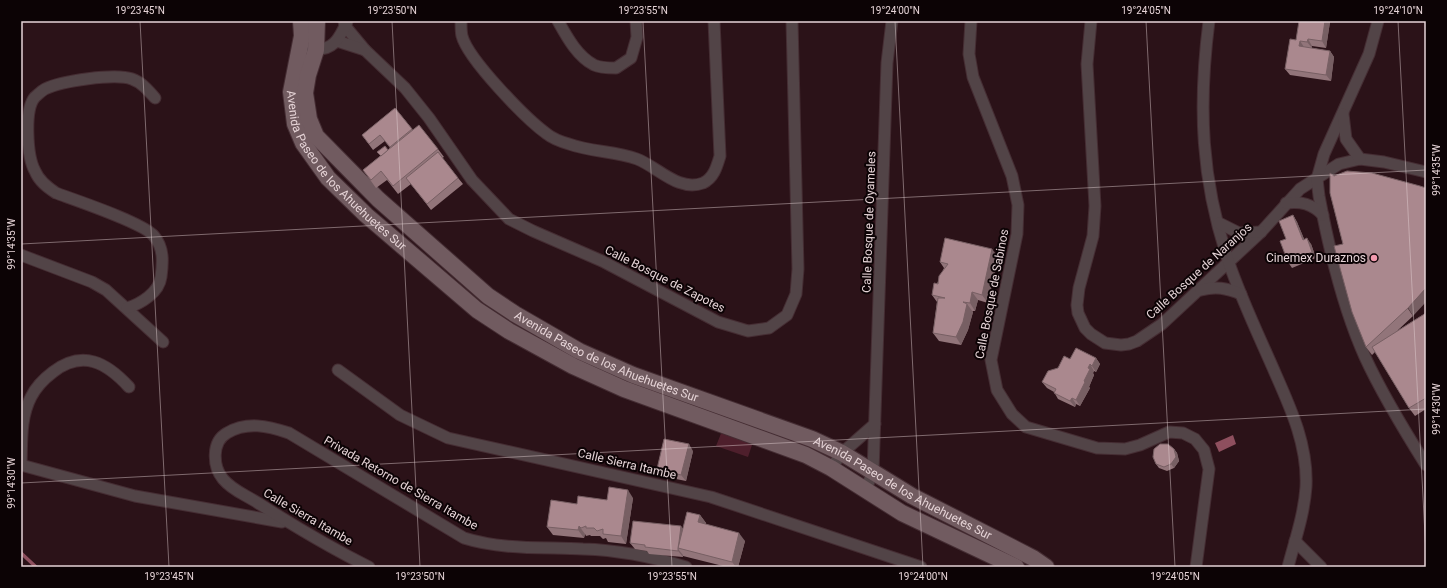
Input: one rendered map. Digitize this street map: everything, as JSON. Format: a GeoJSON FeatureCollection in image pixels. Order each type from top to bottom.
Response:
{"type":"FeatureCollection","features":[{"type":"Feature","properties":{"kind":"street","name":"Avenida Paseo de los Ahuehuetes Sur"},"geometry":{"type":"LineString","coordinates":[[301,21],[301,45],[294,71],[291,92],[292,113],[303,143],[328,178],[366,215],[477,310],[515,334],[573,366],[624,389],[806,455],[832,468],[864,490],[925,525],[1016,567]]}},
{"type":"Feature","properties":{"kind":"street","name":"Avenida Paseo de los Ahuehuetes Sur"},"geometry":{"type":"LineString","coordinates":[[317,21],[316,50],[308,75],[305,93],[308,115],[316,136],[378,198],[488,296],[515,314],[579,351],[633,375],[812,440],[842,453],[912,496],[1033,558],[1046,567]]}},
{"type":"Feature","properties":{"kind":"street"},"geometry":{"type":"LineString","coordinates":[[461,21],[462,36],[474,58],[529,119],[548,135],[569,144],[638,159],[679,183],[692,185],[704,182],[715,172],[720,156],[714,21]]}},
{"type":"Feature","properties":{"kind":"street"},"geometry":{"type":"LineString","coordinates":[[558,21],[568,39],[582,56],[595,65],[616,68],[631,58],[637,37],[636,21]]}},
{"type":"Feature","properties":{"kind":"street","name":"Calle Bosque de Zapotes"},"geometry":{"type":"LineString","coordinates":[[345,23],[365,50],[405,88],[472,180],[509,219],[602,261],[718,322],[748,331],[769,328],[787,315],[796,294],[798,269],[792,21]]}},
{"type":"Feature","properties":{"kind":"street","name":"Calle Bosque de Oyameles"},"geometry":{"type":"LineString","coordinates":[[873,472],[887,63],[892,21]]}},
{"type":"Feature","properties":{"kind":"street","name":"Calle Bosque de Sabinos"},"geometry":{"type":"LineString","coordinates":[[971,21],[969,54],[973,77],[1012,176],[1018,204],[1017,234],[991,360],[997,390],[1012,414],[1026,427],[1097,448],[1125,449],[1140,445],[1169,432],[1183,433],[1195,440],[1204,450],[1209,469],[1196,567]]}},
{"type":"Feature","properties":{"kind":"street","name":"Calle Bosque de Naranjos"},"geometry":{"type":"LineString","coordinates":[[1091,21],[1087,64],[1095,206],[1093,236],[1077,296],[1077,305],[1081,321],[1091,334],[1098,339],[1113,345],[1137,342],[1162,324],[1201,290],[1262,232],[1286,203],[1300,189],[1339,164],[1360,158]]}},
{"type":"Feature","properties":{"kind":"street"},"geometry":{"type":"LineString","coordinates":[[1209,21],[1203,74],[1202,116],[1206,171],[1229,262],[1241,294],[1296,420],[1303,449],[1306,473],[1305,501],[1288,567]]}},
{"type":"Feature","properties":{"kind":"street"},"geometry":{"type":"LineString","coordinates":[[1378,21],[1369,54],[1343,114],[1327,146],[1317,179],[1323,215],[1346,304],[1365,356],[1405,432],[1426,465]]}},
{"type":"Feature","properties":{"kind":"street"},"geometry":{"type":"LineString","coordinates":[[301,45],[316,50],[328,48],[337,41],[342,34],[345,23]]}},
{"type":"Feature","properties":{"kind":"street","name":"Calle Bosque de Zapotes"},"geometry":{"type":"LineString","coordinates":[[337,41],[365,50]]}},
{"type":"Feature","properties":{"kind":"street"},"geometry":{"type":"LineString","coordinates":[[126,308],[138,305],[150,295],[161,280],[163,263],[161,248],[153,235],[139,226],[56,192],[44,184],[34,171],[30,157],[28,112],[34,99],[44,90],[59,85],[102,77],[119,76],[133,79],[146,88],[155,98]]}},
{"type":"Feature","properties":{"kind":"street"},"geometry":{"type":"LineString","coordinates":[[1343,114],[1346,139],[1360,158],[1426,172]]}},
{"type":"Feature","properties":{"kind":"street"},"geometry":{"type":"LineString","coordinates":[[1286,203],[1304,203],[1314,207],[1323,215]]}},
{"type":"Feature","properties":{"kind":"street"},"geometry":{"type":"LineString","coordinates":[[1219,223],[1239,233],[1262,232]]}},
{"type":"Feature","properties":{"kind":"street"},"geometry":{"type":"LineString","coordinates":[[21,255],[92,282],[106,290],[163,342]]}},
{"type":"Feature","properties":{"kind":"street"},"geometry":{"type":"LineString","coordinates":[[1201,290],[1214,287],[1228,288],[1241,294]]}},
{"type":"Feature","properties":{"kind":"street"},"geometry":{"type":"LineString","coordinates":[[129,387],[115,372],[98,362],[77,360],[64,364],[45,378],[31,396],[22,426],[21,465],[135,496],[288,523]]}},
{"type":"Feature","properties":{"kind":"street","name":"Calle Sierra Itambe"},"geometry":{"type":"LineString","coordinates":[[338,370],[400,415],[448,438],[711,497],[921,567]]}},
{"type":"Feature","properties":{"kind":"street"},"geometry":{"type":"LineString","coordinates":[[832,468],[842,453],[875,424]]}},
{"type":"Feature","properties":{"kind":"street","name":"Privada Retorno de Sierra Itambe"},"geometry":{"type":"LineString","coordinates":[[238,493],[223,478],[216,465],[216,447],[226,434],[242,427],[264,425],[289,433],[307,443],[464,538],[482,544],[499,546],[586,549],[632,554],[686,567]]}},
{"type":"Feature","properties":{"kind":"street"},"geometry":{"type":"LineString","coordinates":[[864,490],[873,472]]}},
{"type":"Feature","properties":{"kind":"street","name":"Calle Sierra Itambe"},"geometry":{"type":"LineString","coordinates":[[238,493],[288,523],[367,566]]}},
{"type":"Feature","properties":{"kind":"street"},"geometry":{"type":"LineString","coordinates":[[1295,541],[1321,567]]}},
{"type":"Feature","properties":{"kind":"shaded area"},"geometry":{"type":"Polygon","coordinates":[[[722,431],[753,442],[748,457],[716,446],[722,431]]]}},
{"type":"Feature","properties":{"kind":"shaded area"},"geometry":{"type":"Polygon","coordinates":[[[1233,435],[1236,444],[1219,452],[1215,443],[1233,435]]]}},
{"type":"Feature","properties":{"kind":"building"},"geometry":{"type":"Polygon","coordinates":[[[1299,21],[1325,21],[1322,41],[1308,39],[1307,42],[1300,41],[1299,46],[1330,51],[1326,75],[1285,69],[1290,39],[1296,40],[1299,21]]]}},
{"type":"Feature","properties":{"kind":"building"},"geometry":{"type":"Polygon","coordinates":[[[395,108],[412,129],[390,147],[380,135],[369,144],[362,135],[395,108]]]}},
{"type":"Feature","properties":{"kind":"building"},"geometry":{"type":"Polygon","coordinates":[[[419,125],[438,149],[393,186],[381,171],[371,180],[363,170],[419,125]]]}},
{"type":"Feature","properties":{"kind":"building"},"geometry":{"type":"Polygon","coordinates":[[[385,146],[388,150],[381,156],[377,152],[385,146]]]}},
{"type":"Feature","properties":{"kind":"building"},"geometry":{"type":"Polygon","coordinates":[[[438,152],[458,178],[427,204],[406,178],[438,152]]]}},
{"type":"Feature","properties":{"kind":"building"},"geometry":{"type":"Polygon","coordinates":[[[1347,171],[1372,173],[1426,188],[1426,288],[1408,308],[1366,347],[1352,312],[1334,246],[1343,244],[1330,193],[1330,173],[1334,176],[1347,171]]]}},
{"type":"Feature","properties":{"kind":"building"},"geometry":{"type":"Polygon","coordinates":[[[1293,215],[1303,240],[1307,238],[1312,252],[1288,262],[1280,241],[1286,239],[1279,221],[1293,215]]]}},
{"type":"Feature","properties":{"kind":"building"},"geometry":{"type":"Polygon","coordinates":[[[945,238],[992,249],[982,295],[972,292],[970,303],[963,302],[967,304],[963,322],[956,337],[933,333],[938,298],[945,298],[932,295],[934,283],[938,284],[939,276],[948,264],[940,262],[945,238]]]}},
{"type":"Feature","properties":{"kind":"building"},"geometry":{"type":"Polygon","coordinates":[[[1426,313],[1426,398],[1409,408],[1372,347],[1426,313]]]}},
{"type":"Feature","properties":{"kind":"building"},"geometry":{"type":"Polygon","coordinates":[[[1076,348],[1096,358],[1092,366],[1090,364],[1088,368],[1090,369],[1076,400],[1072,398],[1070,401],[1054,393],[1056,389],[1042,382],[1048,371],[1058,368],[1064,356],[1070,359],[1076,348]]]}},
{"type":"Feature","properties":{"kind":"building"},"geometry":{"type":"Polygon","coordinates":[[[664,439],[689,444],[681,475],[657,469],[664,439]]]}},
{"type":"Feature","properties":{"kind":"building"},"geometry":{"type":"Polygon","coordinates":[[[1160,444],[1168,444],[1174,449],[1176,457],[1171,464],[1164,467],[1156,464],[1153,457],[1154,449],[1160,444]]]}},
{"type":"Feature","properties":{"kind":"building"},"geometry":{"type":"Polygon","coordinates":[[[609,487],[628,490],[621,536],[603,534],[603,529],[597,531],[594,528],[586,528],[586,526],[581,528],[579,526],[578,530],[547,527],[551,500],[577,504],[578,496],[607,500],[609,487]]]}},
{"type":"Feature","properties":{"kind":"building"},"geometry":{"type":"Polygon","coordinates":[[[687,512],[700,515],[698,522],[739,533],[732,562],[678,548],[687,512]]]}},
{"type":"Feature","properties":{"kind":"building"},"geometry":{"type":"Polygon","coordinates":[[[633,521],[681,526],[678,551],[645,547],[645,545],[630,543],[633,521]]]}},
{"type":"Feature","properties":{"kind":"waterway"},"geometry":{"type":"LineString","coordinates":[[21,553],[36,567]]}},
{"type":"Feature","properties":{"kind":"place","name":"Cinemex Duraznos"},"geometry":{"type":"Point","coordinates":[1374,258]}}]}
